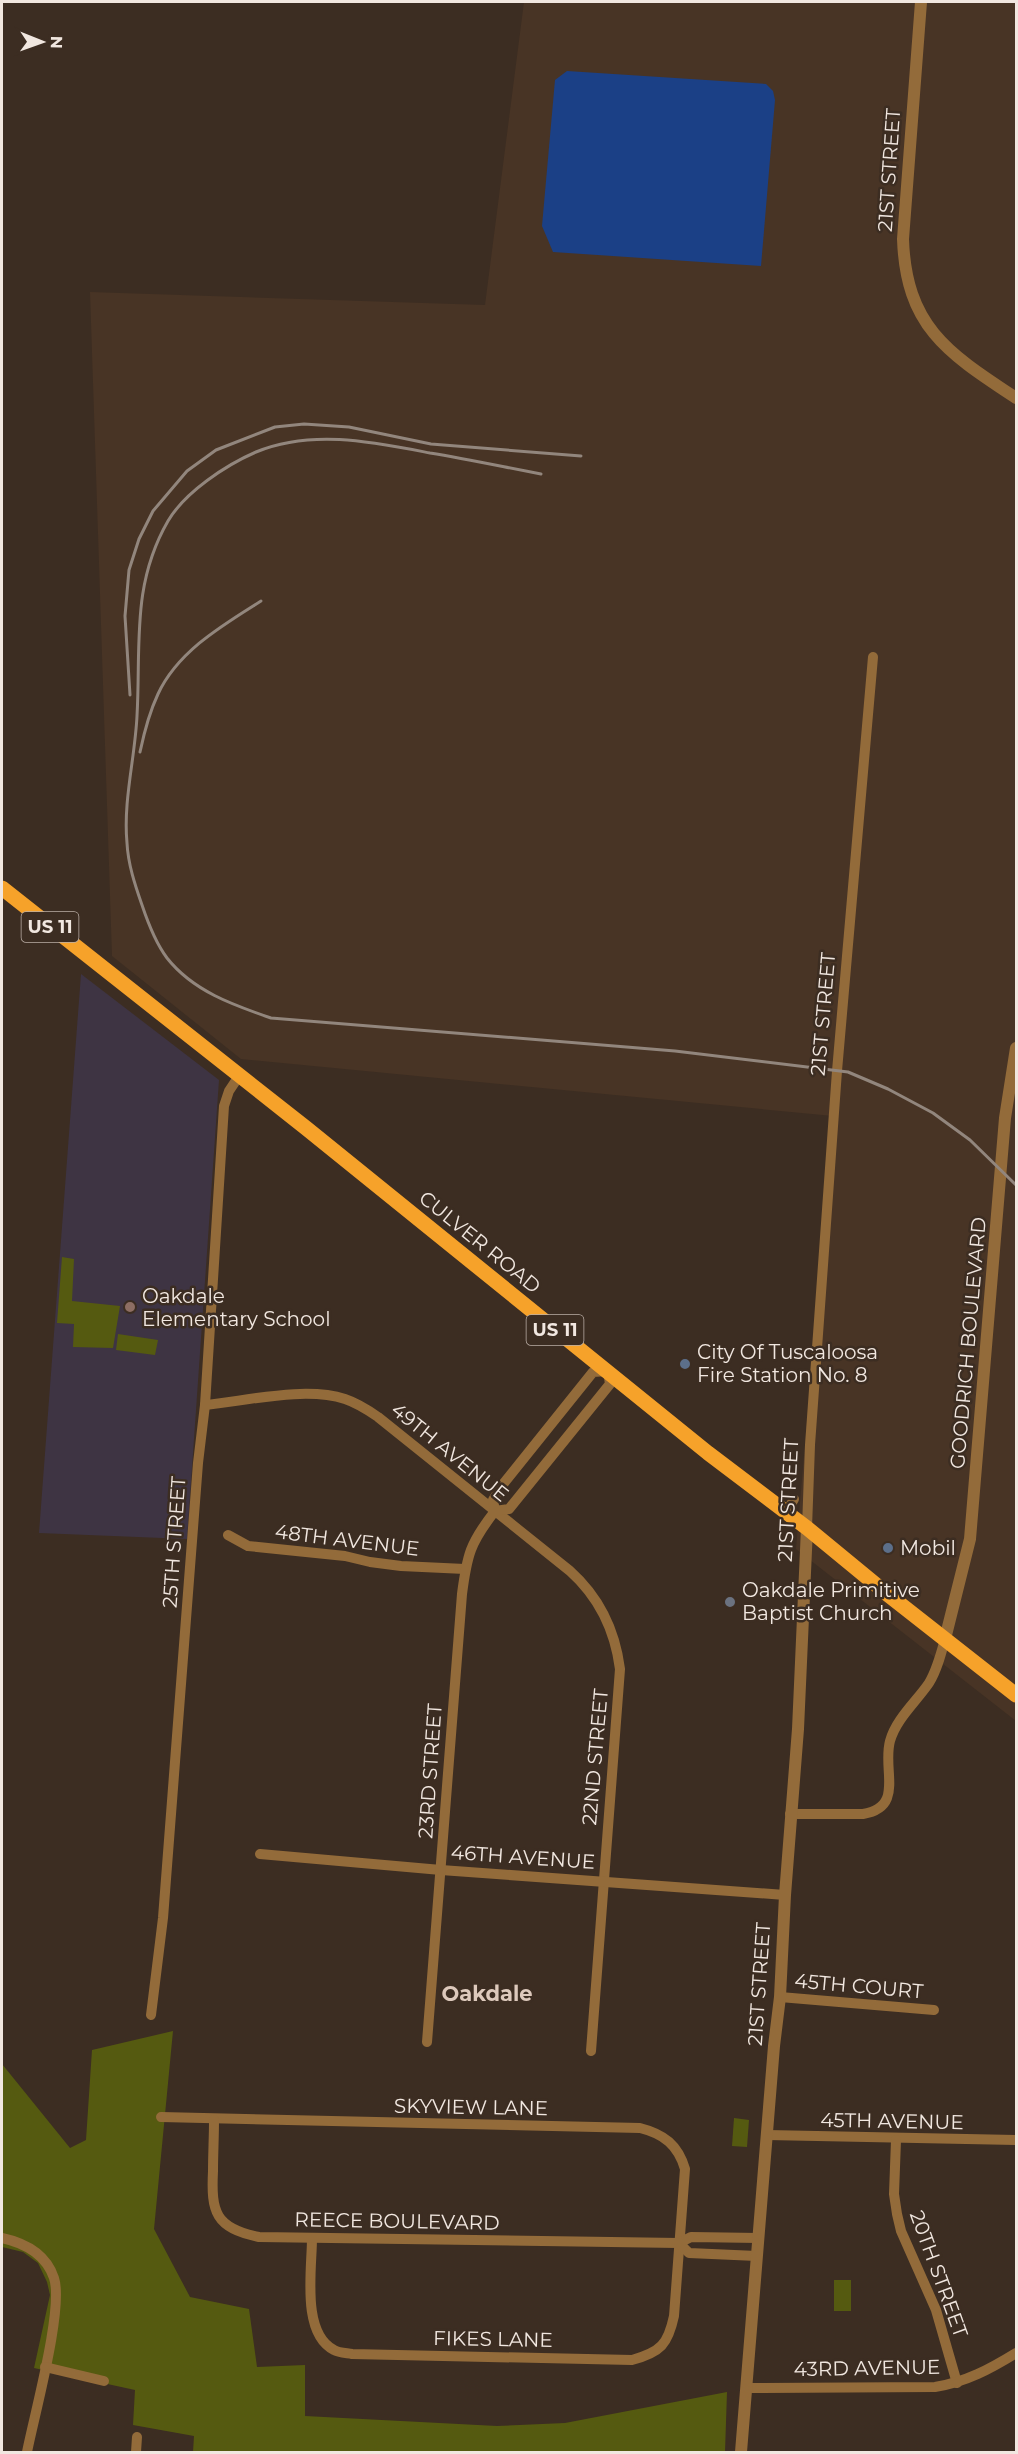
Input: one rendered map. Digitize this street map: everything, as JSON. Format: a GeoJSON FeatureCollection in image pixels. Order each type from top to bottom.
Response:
{"type":"FeatureCollection","features":[{"type":"Feature","properties":{"kind":"main road","name":"CULVER ROAD"},"geometry":{"type":"LineString","coordinates":[[2,888],[708,1453],[807,1528],[1017,1695]]}},
{"type":"Feature","properties":{"kind":"street","name":"21ST STREET"},"geometry":{"type":"LineString","coordinates":[[921,2],[903,247],[909,287],[918,309],[934,335],[958,358],[1017,398]]}},
{"type":"Feature","properties":{"kind":"street","name":"21ST STREET"},"geometry":{"type":"LineString","coordinates":[[741,2452],[780,1996],[790,1814],[798,1729],[810,1445],[837,1071],[873,657]]}},
{"type":"Feature","properties":{"kind":"street","name":"GOODRICH BOULEVARD"},"geometry":{"type":"LineString","coordinates":[[945,1639],[970,1539],[1017,1048]]}},
{"type":"Feature","properties":{"kind":"street","name":"25TH STREET"},"geometry":{"type":"LineString","coordinates":[[151,2015],[164,1906],[204,1405],[224,1106],[229,1090],[239,1076]]}},
{"type":"Feature","properties":{"kind":"street","name":"23RD STREET"},"geometry":{"type":"LineString","coordinates":[[427,2042],[465,1569],[471,1545],[495,1511],[509,1509],[524,1492],[610,1384],[608,1371],[593,1372],[500,1488],[493,1500],[495,1511]]}},
{"type":"Feature","properties":{"kind":"street","name":"49TH AVENUE"},"geometry":{"type":"LineString","coordinates":[[204,1405],[307,1395],[345,1399],[378,1417],[570,1571],[588,1589],[608,1621],[615,1645]]}},
{"type":"Feature","properties":{"kind":"street"},"geometry":{"type":"LineString","coordinates":[[786,1512],[794,1499]]}},
{"type":"Feature","properties":{"kind":"street","name":"48TH AVENUE"},"geometry":{"type":"LineString","coordinates":[[228,1535],[248,1546],[345,1556],[401,1566],[465,1569]]}},
{"type":"Feature","properties":{"kind":"street"},"geometry":{"type":"LineString","coordinates":[[790,1814],[862,1815],[873,1813],[886,1804],[890,1790],[889,1743],[894,1730],[931,1680],[945,1639]]}},
{"type":"Feature","properties":{"kind":"street","name":"22ND STREET"},"geometry":{"type":"LineString","coordinates":[[591,2051],[602,1881],[618,1707],[620,1669],[615,1645]]}},
{"type":"Feature","properties":{"kind":"street","name":"46TH AVENUE"},"geometry":{"type":"LineString","coordinates":[[260,1854],[441,1870],[785,1895]]}},
{"type":"Feature","properties":{"kind":"street","name":"45TH COURT"},"geometry":{"type":"LineString","coordinates":[[780,1996],[934,2010]]}},
{"type":"Feature","properties":{"kind":"street","name":"SKYVIEW LANE"},"geometry":{"type":"LineString","coordinates":[[161,2117],[640,2128],[653,2131],[667,2138],[675,2146],[685,2169],[679,2243]]}},
{"type":"Feature","properties":{"kind":"street","name":"REECE BOULEVARD"},"geometry":{"type":"LineString","coordinates":[[214,2120],[212,2199],[218,2214],[227,2225],[241,2234],[259,2237],[679,2243],[691,2237],[759,2238]]}},
{"type":"Feature","properties":{"kind":"street","name":"45TH AVENUE"},"geometry":{"type":"LineString","coordinates":[[767,2135],[896,2140],[1017,2140]]}},
{"type":"Feature","properties":{"kind":"street","name":"20TH STREET"},"geometry":{"type":"LineString","coordinates":[[896,2140],[894,2194],[899,2222],[936,2310],[957,2383]]}},
{"type":"Feature","properties":{"kind":"street"},"geometry":{"type":"LineString","coordinates":[[2,2238],[34,2250],[47,2264],[55,2280],[56,2304],[27,2452]]}},
{"type":"Feature","properties":{"kind":"street","name":"FIKES LANE"},"geometry":{"type":"LineString","coordinates":[[312,2238],[313,2323],[321,2339],[334,2350],[352,2354],[620,2360],[648,2356],[664,2345],[670,2334],[674,2316],[679,2243]]}},
{"type":"Feature","properties":{"kind":"street","name":"REECE BOULEVARD"},"geometry":{"type":"LineString","coordinates":[[679,2243],[689,2253],[757,2256]]}},
{"type":"Feature","properties":{"kind":"street","name":"43RD AVENUE"},"geometry":{"type":"LineString","coordinates":[[747,2388],[925,2387],[957,2383],[987,2371],[1017,2353]]}},
{"type":"Feature","properties":{"kind":"street"},"geometry":{"type":"LineString","coordinates":[[45,2367],[104,2381]]}},
{"type":"Feature","properties":{"kind":"street"},"geometry":{"type":"LineString","coordinates":[[136,2452],[137,2437]]}},
{"type":"Feature","properties":{"kind":"shaded area"},"geometry":{"type":"Polygon","coordinates":[[[524,2],[1016,2],[1016,1721],[796,1549],[833,1116],[241,1059],[112,956],[90,292],[485,305],[524,2]]]}},
{"type":"Feature","properties":{"kind":"shaded area","name":"Oakdale Elementary School"},"geometry":{"type":"Polygon","coordinates":[[[81,974],[219,1080],[187,1539],[39,1533],[81,974]]]}},
{"type":"Feature","properties":{"kind":"green space"},"geometry":{"type":"Polygon","coordinates":[[[62,1257],[74,1259],[72,1301],[120,1306],[113,1348],[73,1347],[74,1324],[57,1323],[62,1257]]]}},
{"type":"Feature","properties":{"kind":"green space"},"geometry":{"type":"Polygon","coordinates":[[[118,1334],[158,1340],[155,1355],[116,1350],[118,1334]]]}},
{"type":"Feature","properties":{"kind":"green space"},"geometry":{"type":"Polygon","coordinates":[[[173,2031],[154,2229],[190,2297],[249,2309],[257,2367],[305,2365],[305,2416],[497,2426],[565,2423],[727,2392],[725,2452],[193,2452],[194,2436],[133,2425],[135,2390],[34,2368],[50,2295],[38,2263],[23,2252],[2,2247],[2,2064],[70,2148],[86,2140],[92,2050],[173,2031]]]}},
{"type":"Feature","properties":{"kind":"green space"},"geometry":{"type":"Polygon","coordinates":[[[734,2118],[749,2120],[747,2147],[732,2146],[734,2118]]]}},
{"type":"Feature","properties":{"kind":"green space"},"geometry":{"type":"Polygon","coordinates":[[[834,2280],[851,2280],[851,2311],[834,2311],[834,2280]]]}},
{"type":"Feature","properties":{"kind":"water"},"geometry":{"type":"Polygon","coordinates":[[[567,71],[766,84],[773,91],[775,100],[761,266],[553,252],[542,226],[555,80],[567,71]]]}},
{"type":"Feature","properties":{"kind":"railway"},"geometry":{"type":"LineString","coordinates":[[130,695],[125,616],[129,570],[139,539],[153,511],[187,471],[216,450],[275,427],[304,424],[349,427],[431,444],[581,456]]}},
{"type":"Feature","properties":{"kind":"railway"},"geometry":{"type":"LineString","coordinates":[[541,474],[387,445],[343,440],[299,441],[256,452],[232,464],[207,480],[175,510],[156,545],[143,592],[136,732],[126,827],[132,874],[139,897],[155,939],[167,958],[177,970],[214,996],[271,1018],[675,1051],[848,1072],[888,1089],[933,1113],[970,1140],[1016,1185]]}},
{"type":"Feature","properties":{"kind":"railway"},"geometry":{"type":"LineString","coordinates":[[140,752],[155,701],[177,665],[203,640],[261,601]]}},
{"type":"Feature","properties":{"kind":"place","name":"Oakdale Elementary School"},"geometry":{"type":"Point","coordinates":[130,1307]}},
{"type":"Feature","properties":{"kind":"place","name":"City Of Tuscaloosa Fire Station No. 8"},"geometry":{"type":"Point","coordinates":[685,1364]}},
{"type":"Feature","properties":{"kind":"place","name":"Mobil"},"geometry":{"type":"Point","coordinates":[888,1548]}},
{"type":"Feature","properties":{"kind":"place","name":"Oakdale Primitive Baptist Church"},"geometry":{"type":"Point","coordinates":[730,1602]}},
{"type":"Feature","properties":{"kind":"district","name":"Oakdale"},"geometry":{"type":"Point","coordinates":[487,1994]}}]}
